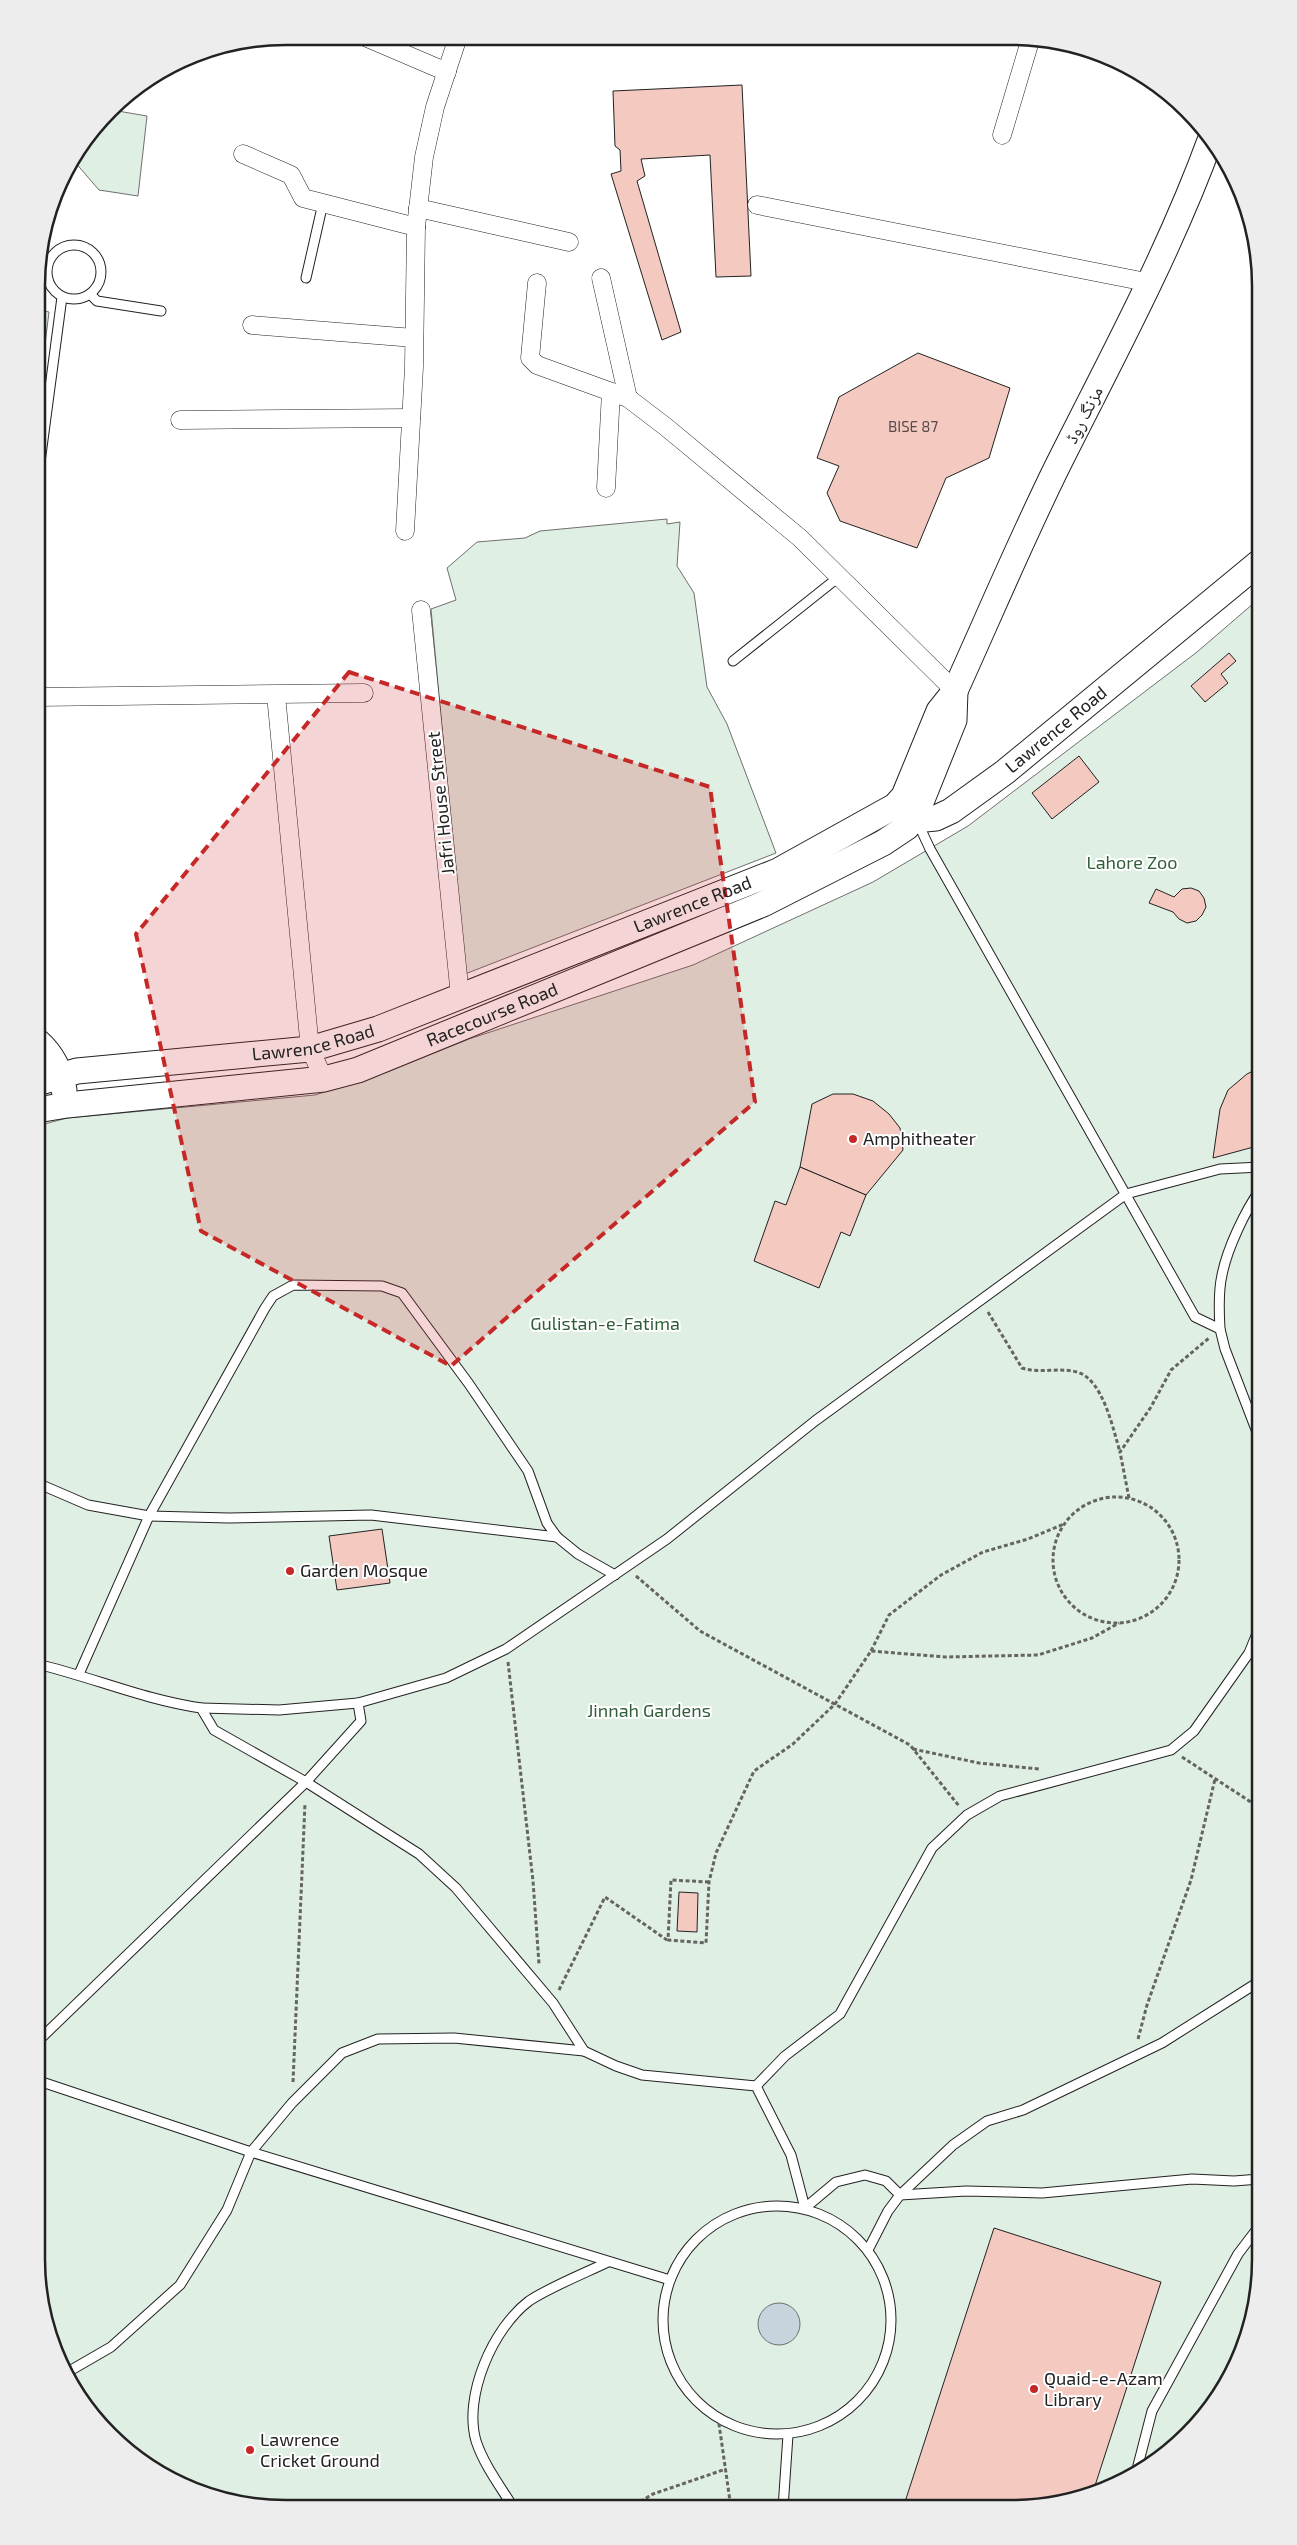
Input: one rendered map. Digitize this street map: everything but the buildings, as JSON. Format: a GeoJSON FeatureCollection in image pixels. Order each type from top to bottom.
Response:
{"type":"FeatureCollection","features":[{"type":"Feature","properties":{"kind":"main road","name":"مزنگ روڈ"},"geometry":{"type":"LineString","coordinates":[[905,812],[904,796],[939,711],[955,691],[1056,469],[1151,283],[1191,194],[1208,147]]}},
{"type":"Feature","properties":{"kind":"main road","name":"Lawrence Road"},"geometry":{"type":"LineString","coordinates":[[45,1081],[77,1071],[310,1049],[378,1029],[778,871],[905,812],[925,819],[944,815],[1005,772],[1252,568]]}},
{"type":"Feature","properties":{"kind":"main road","name":"مزنگ روڈ"},"geometry":{"type":"LineString","coordinates":[[905,812],[932,778],[954,720],[955,691]]}},
{"type":"Feature","properties":{"kind":"main road"},"geometry":{"type":"LineString","coordinates":[[932,778],[940,789],[951,798],[969,798]]}},
{"type":"Feature","properties":{"kind":"main road","name":"Racecourse Road"},"geometry":{"type":"LineString","coordinates":[[45,1109],[324,1079],[358,1070],[763,904],[883,843],[907,827],[905,812]]}},
{"type":"Feature","properties":{"kind":"main road"},"geometry":{"type":"LineString","coordinates":[[45,1050],[54,1061],[61,1075],[67,1105]]}},
{"type":"Feature","properties":{"kind":"street"},"geometry":{"type":"LineString","coordinates":[[384,45],[447,72]]}},
{"type":"Feature","properties":{"kind":"street"},"geometry":{"type":"LineString","coordinates":[[405,531],[414,338],[416,227],[424,157],[435,107],[455,45]]}},
{"type":"Feature","properties":{"kind":"street"},"geometry":{"type":"LineString","coordinates":[[1002,135],[1028,46]]}},
{"type":"Feature","properties":{"kind":"street"},"geometry":{"type":"LineString","coordinates":[[243,154],[290,175],[304,198],[416,227]]}},
{"type":"Feature","properties":{"kind":"street"},"geometry":{"type":"LineString","coordinates":[[757,205],[1151,283]]}},
{"type":"Feature","properties":{"kind":"street"},"geometry":{"type":"LineString","coordinates":[[418,208],[569,242]]}},
{"type":"Feature","properties":{"kind":"street"},"geometry":{"type":"LineString","coordinates":[[601,278],[628,398]]}},
{"type":"Feature","properties":{"kind":"street"},"geometry":{"type":"LineString","coordinates":[[537,283],[530,358],[537,365],[628,398],[800,538],[955,691]]}},
{"type":"Feature","properties":{"kind":"street"},"geometry":{"type":"LineString","coordinates":[[252,324],[414,338]]}},
{"type":"Feature","properties":{"kind":"street"},"geometry":{"type":"LineString","coordinates":[[606,488],[611,392]]}},
{"type":"Feature","properties":{"kind":"street"},"geometry":{"type":"LineString","coordinates":[[180,420],[411,418]]}},
{"type":"Feature","properties":{"kind":"street","name":"Jafri House Street"},"geometry":{"type":"LineString","coordinates":[[421,610],[460,996]]}},
{"type":"Feature","properties":{"kind":"street"},"geometry":{"type":"LineString","coordinates":[[45,697],[276,695],[364,692]]}},
{"type":"Feature","properties":{"kind":"street"},"geometry":{"type":"LineString","coordinates":[[276,695],[310,1049],[324,1079]]}},
{"type":"Feature","properties":{"kind":"lane"},"geometry":{"type":"LineString","coordinates":[[306,278],[323,203]]}},
{"type":"Feature","properties":{"kind":"lane"},"geometry":{"type":"LineString","coordinates":[[46,274],[49,283],[62,296],[79,299],[90,294],[98,284],[101,273],[99,261],[91,251],[80,246],[68,245],[53,254],[47,261]]}},
{"type":"Feature","properties":{"kind":"lane"},"geometry":{"type":"LineString","coordinates":[[90,294],[97,302],[160,311]]}},
{"type":"Feature","properties":{"kind":"lane"},"geometry":{"type":"LineString","coordinates":[[45,425],[62,296]]}},
{"type":"Feature","properties":{"kind":"lane"},"geometry":{"type":"LineString","coordinates":[[733,662],[840,576]]}},
{"type":"Feature","properties":{"kind":"lane"},"geometry":{"type":"LineString","coordinates":[[905,812],[930,849],[1195,1318],[1220,1329]]}},
{"type":"Feature","properties":{"kind":"lane"},"geometry":{"type":"LineString","coordinates":[[45,1666],[79,1674],[170,1704],[201,1708],[279,1710],[358,1703],[446,1678],[506,1649],[667,1539],[815,1420],[1126,1194],[1220,1168],[1252,1166]]}},
{"type":"Feature","properties":{"kind":"lane"},"geometry":{"type":"LineString","coordinates":[[1252,1201],[1222,1274],[1220,1329],[1225,1349],[1252,1419]]}},
{"type":"Feature","properties":{"kind":"lane"},"geometry":{"type":"LineString","coordinates":[[79,1674],[149,1516],[273,1296],[293,1285],[382,1286],[397,1290],[409,1301],[469,1384],[528,1471],[547,1523],[557,1537],[578,1554],[616,1575]]}},
{"type":"Feature","properties":{"kind":"lane"},"geometry":{"type":"LineString","coordinates":[[45,1487],[88,1505],[149,1516],[238,1518],[370,1515],[557,1537]]}},
{"type":"Feature","properties":{"kind":"lane"},"geometry":{"type":"LineString","coordinates":[[756,2086],[786,2056],[840,2014],[932,1848],[967,1815],[1000,1796],[1171,1750],[1194,1731],[1249,1653],[1252,1646]]}},
{"type":"Feature","properties":{"kind":"lane"},"geometry":{"type":"LineString","coordinates":[[45,2034],[306,1782],[361,1722],[358,1703]]}},
{"type":"Feature","properties":{"kind":"lane"},"geometry":{"type":"LineString","coordinates":[[201,1708],[214,1730],[306,1782],[419,1854],[456,1888],[553,2002],[584,2051]]}},
{"type":"Feature","properties":{"kind":"lane"},"geometry":{"type":"LineString","coordinates":[[868,2250],[888,2210],[953,2145],[987,2122],[1024,2110],[1162,2043],[1252,1986]]}},
{"type":"Feature","properties":{"kind":"lane"},"geometry":{"type":"LineString","coordinates":[[72,2369],[111,2347],[180,2285],[227,2210],[251,2152],[292,2103],[342,2053],[378,2039],[454,2038],[584,2051],[616,2066],[642,2075],[756,2086]]}},
{"type":"Feature","properties":{"kind":"lane"},"geometry":{"type":"LineString","coordinates":[[45,2083],[251,2152],[670,2280]]}},
{"type":"Feature","properties":{"kind":"lane"},"geometry":{"type":"LineString","coordinates":[[756,2086],[791,2155],[805,2208]]}},
{"type":"Feature","properties":{"kind":"lane"},"geometry":{"type":"LineString","coordinates":[[805,2208],[836,2182],[865,2175],[886,2181],[900,2196]]}},
{"type":"Feature","properties":{"kind":"lane"},"geometry":{"type":"LineString","coordinates":[[900,2196],[966,2191],[1042,2193],[1192,2179],[1234,2181],[1252,2180]]}},
{"type":"Feature","properties":{"kind":"lane"},"geometry":{"type":"LineString","coordinates":[[764,2206],[805,2208],[840,2224],[868,2250],[883,2276],[891,2306],[890,2336],[882,2366],[867,2392],[845,2413],[818,2428],[788,2435],[759,2434],[732,2426],[718,2418],[707,2411],[686,2390],[672,2365],[664,2337],[663,2308],[670,2280],[691,2244],[724,2218],[764,2206]]}},
{"type":"Feature","properties":{"kind":"lane"},"geometry":{"type":"LineString","coordinates":[[1139,2463],[1152,2411],[1238,2254],[1252,2236]]}},
{"type":"Feature","properties":{"kind":"lane"},"geometry":{"type":"LineString","coordinates":[[508,2500],[482,2459],[476,2438],[474,2402],[480,2376],[497,2336],[529,2302],[608,2262]]}},
{"type":"Feature","properties":{"kind":"lane"},"geometry":{"type":"LineString","coordinates":[[784,2500],[788,2435]]}},
{"type":"Feature","properties":{"kind":"path"},"geometry":{"type":"LineString","coordinates":[[980,1300],[1022,1368],[1032,1371],[1078,1372],[1093,1383],[1101,1395],[1120,1452],[1129,1498]]}},
{"type":"Feature","properties":{"kind":"path"},"geometry":{"type":"LineString","coordinates":[[1120,1452],[1151,1407],[1171,1370],[1220,1329]]}},
{"type":"Feature","properties":{"kind":"path"},"geometry":{"type":"LineString","coordinates":[[1104,1497],[1129,1498],[1152,1507],[1170,1525],[1179,1548],[1178,1573],[1169,1596],[1151,1614],[1128,1623],[1103,1623],[1080,1613],[1063,1595],[1054,1572],[1054,1547],[1064,1524],[1081,1507],[1104,1497]]}},
{"type":"Feature","properties":{"kind":"path"},"geometry":{"type":"LineString","coordinates":[[553,2002],[605,1898],[668,1940],[706,1943],[710,1882],[716,1853],[754,1771],[793,1744],[835,1704],[871,1651],[889,1615],[941,1575],[983,1552],[1028,1539],[1064,1524]]}},
{"type":"Feature","properties":{"kind":"path"},"geometry":{"type":"LineString","coordinates":[[626,1568],[700,1632],[835,1704],[912,1749],[978,1763],[1041,1769]]}},
{"type":"Feature","properties":{"kind":"path"},"geometry":{"type":"LineString","coordinates":[[871,1651],[945,1657],[1038,1655],[1092,1638],[1119,1623]]}},
{"type":"Feature","properties":{"kind":"path"},"geometry":{"type":"LineString","coordinates":[[506,1649],[533,1881],[541,1988]]}},
{"type":"Feature","properties":{"kind":"path"},"geometry":{"type":"LineString","coordinates":[[912,1749],[967,1815]]}},
{"type":"Feature","properties":{"kind":"path"},"geometry":{"type":"LineString","coordinates":[[1171,1750],[1252,1803]]}},
{"type":"Feature","properties":{"kind":"path"},"geometry":{"type":"LineString","coordinates":[[1134,2056],[1147,2005],[1191,1880],[1215,1779]]}},
{"type":"Feature","properties":{"kind":"path"},"geometry":{"type":"LineString","coordinates":[[292,2103],[306,1782]]}},
{"type":"Feature","properties":{"kind":"path"},"geometry":{"type":"LineString","coordinates":[[668,1940],[672,1880],[710,1882]]}},
{"type":"Feature","properties":{"kind":"path"},"geometry":{"type":"LineString","coordinates":[[718,2418],[730,2500]]}},
{"type":"Feature","properties":{"kind":"path"},"geometry":{"type":"LineString","coordinates":[[643,2500],[653,2494],[726,2469]]}},
{"type":"Feature","properties":{"kind":"highlighted area"},"geometry":{"type":"Polygon","coordinates":[[[349,672],[710,787],[755,1102],[451,1366],[201,1231],[136,934],[349,672]]]}},
{"type":"Feature","properties":{"kind":"green space"},"geometry":{"type":"Polygon","coordinates":[[[121,111],[147,116],[138,196],[99,190],[78,165],[86,152],[105,127],[121,111]]]}},
{"type":"Feature","properties":{"kind":"green space"},"geometry":{"type":"Polygon","coordinates":[[[45,311],[49,312],[45,344],[45,311]]]}},
{"type":"Feature","properties":{"kind":"green space"},"geometry":{"type":"Polygon","coordinates":[[[667,519],[667,524],[680,522],[677,566],[694,593],[707,687],[727,724],[776,853],[465,974],[431,609],[456,600],[447,568],[477,542],[525,538],[540,531],[667,519]]]}},
{"type":"Feature","properties":{"kind":"green space","name":"Jinnah Gardens"},"geometry":{"type":"Polygon","coordinates":[[[1252,605],[1252,2259],[1250,2290],[1244,2321],[1234,2351],[1220,2379],[1192,2418],[1170,2440],[1145,2459],[1103,2482],[1073,2492],[1042,2498],[1011,2500],[286,2500],[255,2498],[224,2492],[194,2482],[166,2468],[127,2440],[105,2418],[86,2393],[63,2351],[53,2321],[47,2290],[45,2259],[45,1124],[67,1118],[315,1095],[387,1072],[469,1039],[693,965],[873,882],[968,826],[1197,652],[1252,605]]]}},
{"type":"Feature","properties":{"kind":"shaded area"},"geometry":{"type":"Polygon","coordinates":[[[779,2303],[794,2309],[800,2324],[794,2339],[779,2345],[764,2339],[758,2324],[764,2309],[779,2303]]]}},
{"type":"Feature","properties":{"kind":"place","name":"Amphitheater"},"geometry":{"type":"Point","coordinates":[853,1139]}},
{"type":"Feature","properties":{"kind":"place","name":"Garden Mosque"},"geometry":{"type":"Point","coordinates":[290,1571]}},
{"type":"Feature","properties":{"kind":"place","name":"Quaid-e-Azam Library"},"geometry":{"type":"Point","coordinates":[1034,2389]}},
{"type":"Feature","properties":{"kind":"place","name":"Lawrence Cricket Ground"},"geometry":{"type":"Point","coordinates":[250,2450]}},
{"type":"Feature","properties":{"kind":"park label","name":"Lahore Zoo"},"geometry":{"type":"Point","coordinates":[1132,863]}},
{"type":"Feature","properties":{"kind":"park label","name":"Gulistan-e-Fatima"},"geometry":{"type":"Point","coordinates":[605,1324]}}]}
